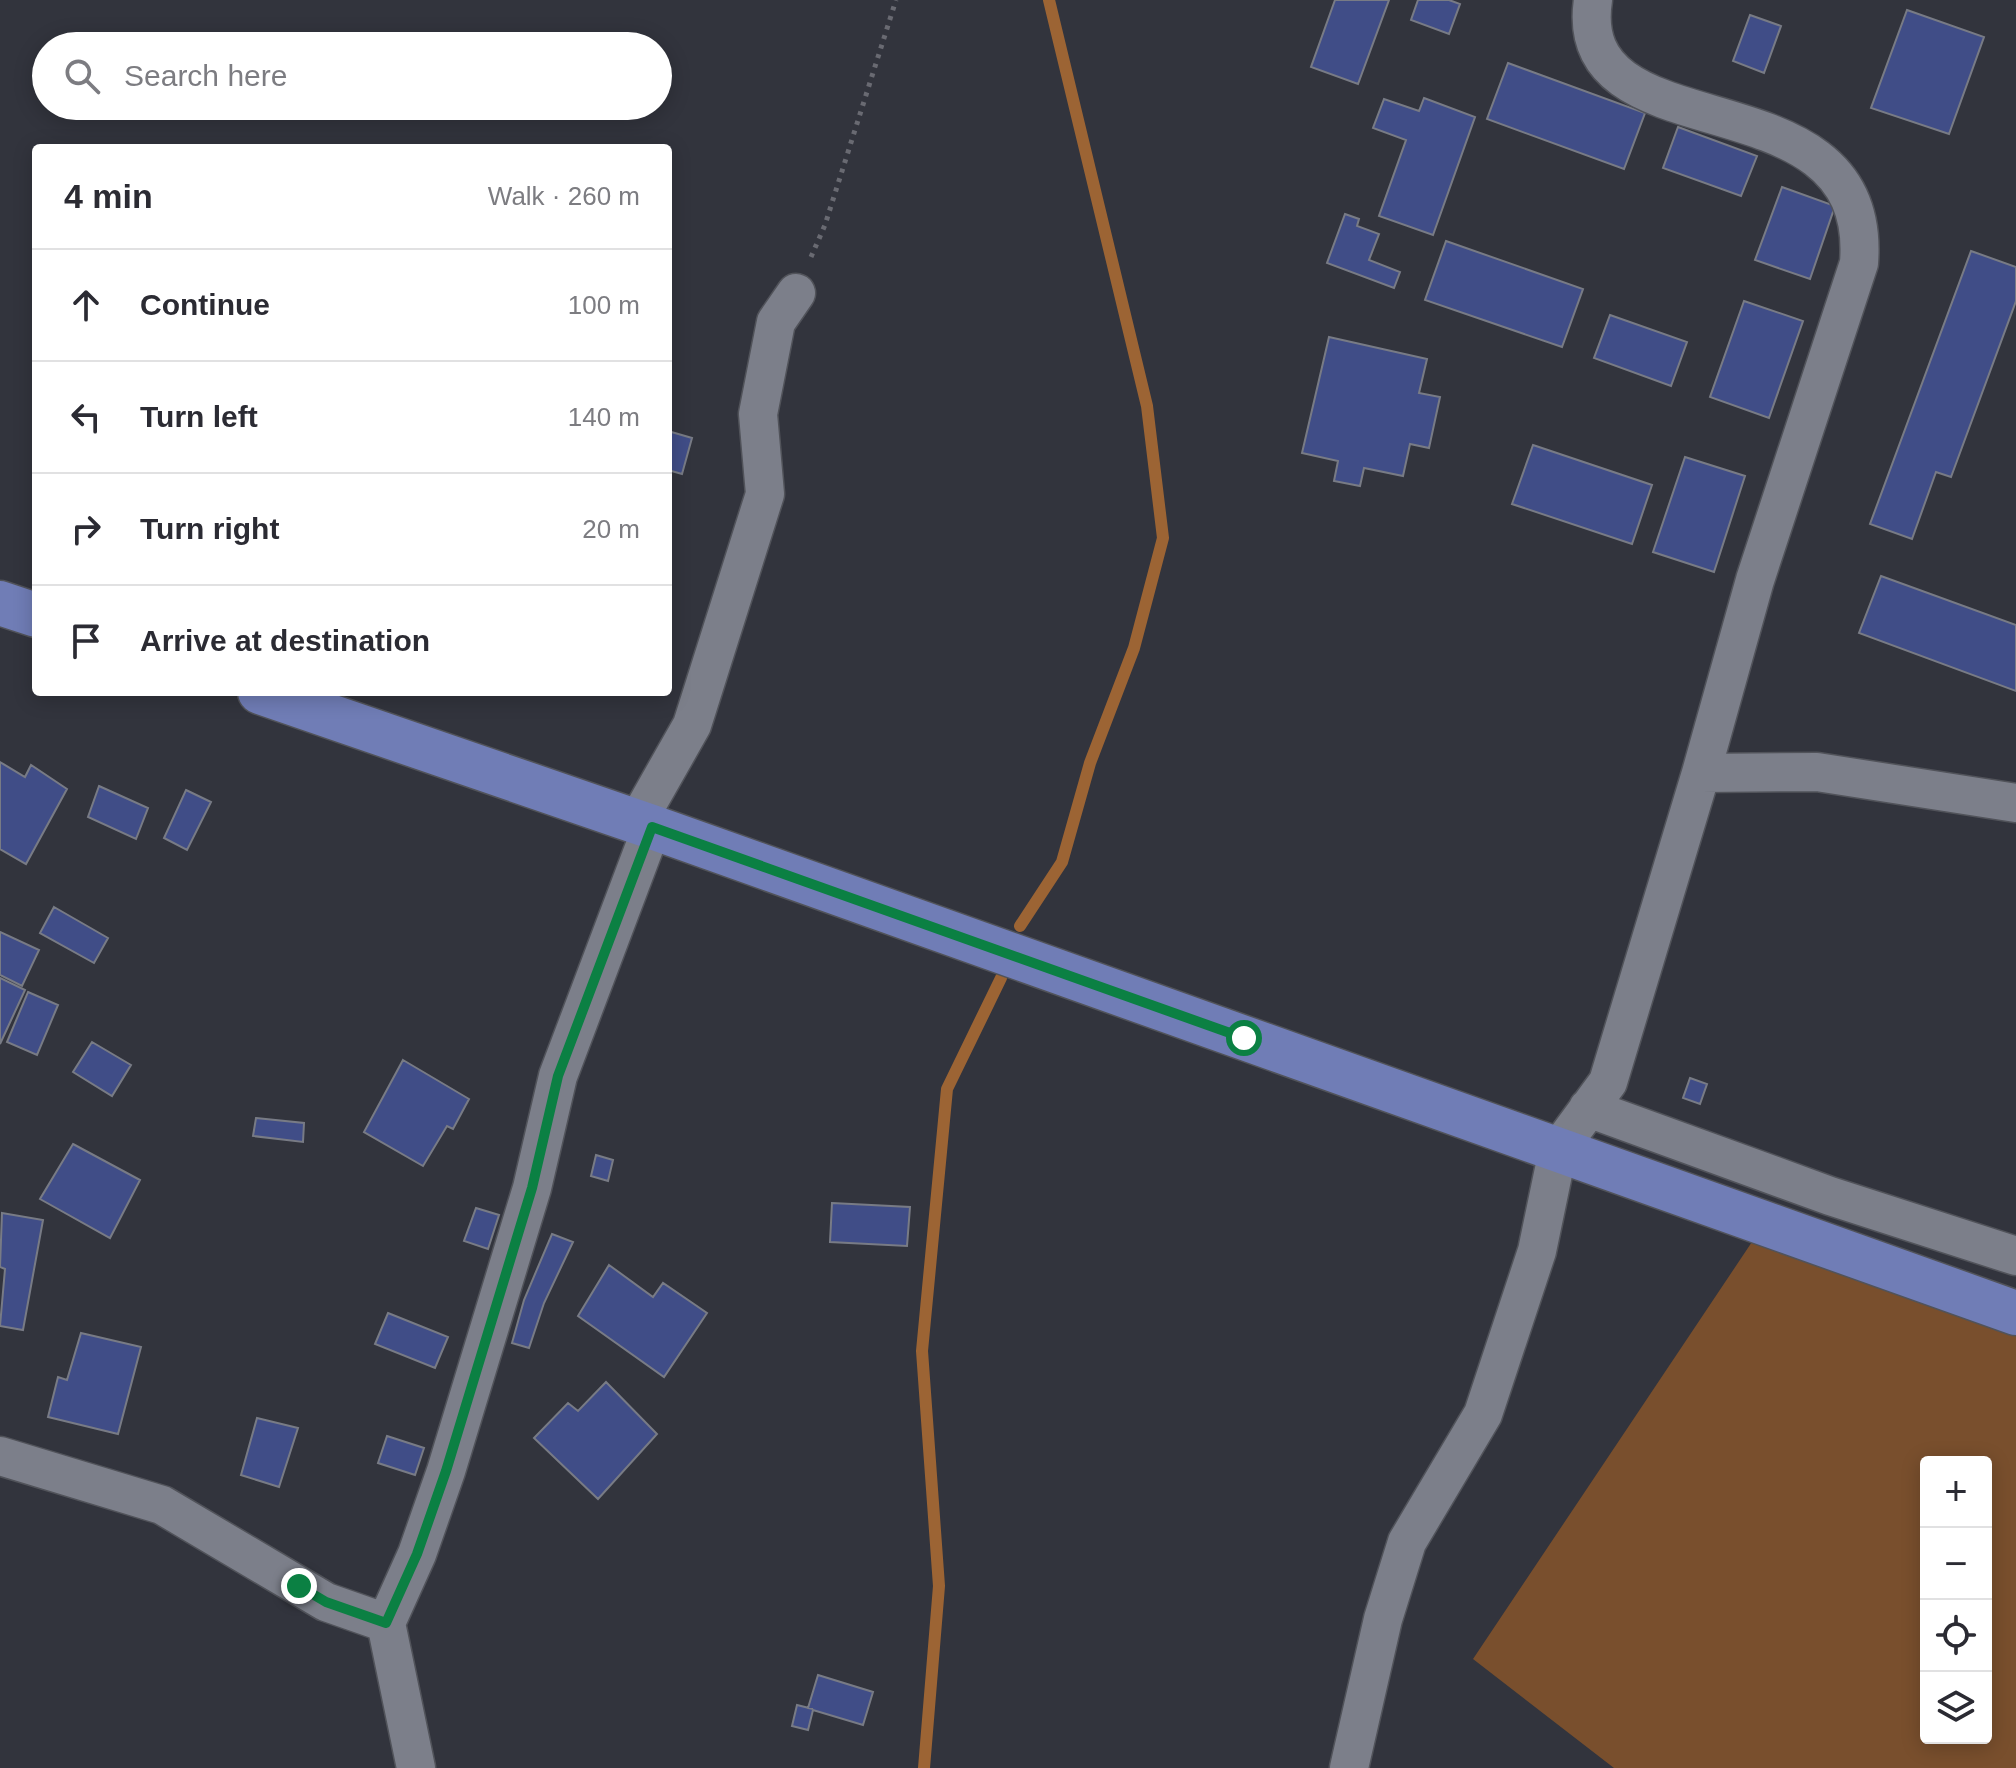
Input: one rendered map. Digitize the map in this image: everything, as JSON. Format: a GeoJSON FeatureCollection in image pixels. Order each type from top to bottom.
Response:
{"type":"FeatureCollection","features":[{"type":"Feature","properties":{"kind":"main road"},"geometry":{"type":"LineString","coordinates":[[0,603],[32,614]]}},
{"type":"Feature","properties":{"kind":"main road"},"geometry":{"type":"LineString","coordinates":[[272,696],[645,825],[2016,1313]]}},
{"type":"Feature","properties":{"kind":"street"},"geometry":{"type":"LineString","coordinates":[[1349,1768],[1383,1619],[1407,1542],[1483,1414],[1537,1251],[1558,1150],[1608,1082],[1701,773],[1755,580],[1859,263],[1862,231],[1856,207],[1833,170],[1799,144],[1646,94],[1619,77],[1596,46],[1593,0]]}},
{"type":"Feature","properties":{"kind":"street"},"geometry":{"type":"LineString","coordinates":[[416,1768],[386,1623],[417,1554],[446,1471],[532,1188],[558,1076],[645,825],[692,725],[765,494],[758,414],[776,322],[796,293]]}},
{"type":"Feature","properties":{"kind":"street"},"geometry":{"type":"LineString","coordinates":[[1701,773],[1817,772],[2016,803]]}},
{"type":"Feature","properties":{"kind":"street"},"geometry":{"type":"LineString","coordinates":[[1588,1108],[1830,1196],[2016,1256]]}},
{"type":"Feature","properties":{"kind":"street"},"geometry":{"type":"LineString","coordinates":[[0,1456],[162,1505],[326,1602],[386,1623]]}},
{"type":"Feature","properties":{"kind":"path"},"geometry":{"type":"LineString","coordinates":[[796,293],[825,225],[896,0]]}},
{"type":"Feature","properties":{"kind":"shaded area"},"geometry":{"type":"Polygon","coordinates":[[[1774,1209],[2016,1292],[2016,1768],[1614,1768],[1473,1659],[1774,1209]]]}},
{"type":"Feature","properties":{"kind":"building"},"geometry":{"type":"Polygon","coordinates":[[[1335,0],[1389,0],[1358,84],[1311,67],[1335,0]]]}},
{"type":"Feature","properties":{"kind":"building"},"geometry":{"type":"Polygon","coordinates":[[[1418,0],[1449,0],[1460,4],[1449,34],[1411,20],[1418,0]]]}},
{"type":"Feature","properties":{"kind":"building"},"geometry":{"type":"Polygon","coordinates":[[[1907,10],[1984,37],[1949,134],[1871,108],[1907,10]]]}},
{"type":"Feature","properties":{"kind":"building"},"geometry":{"type":"Polygon","coordinates":[[[1750,15],[1781,26],[1764,73],[1733,61],[1750,15]]]}},
{"type":"Feature","properties":{"kind":"building"},"geometry":{"type":"Polygon","coordinates":[[[1508,63],[1645,113],[1624,169],[1487,119],[1508,63]]]}},
{"type":"Feature","properties":{"kind":"building"},"geometry":{"type":"Polygon","coordinates":[[[1424,98],[1475,117],[1433,235],[1379,216],[1406,140],[1373,128],[1384,99],[1419,111],[1424,98]]]}},
{"type":"Feature","properties":{"kind":"building"},"geometry":{"type":"Polygon","coordinates":[[[1678,127],[1757,156],[1741,196],[1663,168],[1678,127]]]}},
{"type":"Feature","properties":{"kind":"building"},"geometry":{"type":"Polygon","coordinates":[[[1782,187],[1835,206],[1810,279],[1755,260],[1782,187]]]}},
{"type":"Feature","properties":{"kind":"building"},"geometry":{"type":"Polygon","coordinates":[[[1345,214],[1359,219],[1357,226],[1379,234],[1369,260],[1400,272],[1394,288],[1327,263],[1345,214]]]}},
{"type":"Feature","properties":{"kind":"building"},"geometry":{"type":"Polygon","coordinates":[[[1446,241],[1583,289],[1562,347],[1425,300],[1446,241]]]}},
{"type":"Feature","properties":{"kind":"building"},"geometry":{"type":"Polygon","coordinates":[[[1971,251],[2016,267],[2016,301],[1951,477],[1936,472],[1912,539],[1870,524],[1971,251]]]}},
{"type":"Feature","properties":{"kind":"building"},"geometry":{"type":"Polygon","coordinates":[[[1744,301],[1803,321],[1769,418],[1710,397],[1744,301]]]}},
{"type":"Feature","properties":{"kind":"building"},"geometry":{"type":"Polygon","coordinates":[[[1610,315],[1687,342],[1671,386],[1594,358],[1610,315]]]}},
{"type":"Feature","properties":{"kind":"building"},"geometry":{"type":"Polygon","coordinates":[[[1329,337],[1427,359],[1419,393],[1440,397],[1429,448],[1410,444],[1403,476],[1364,468],[1360,486],[1334,481],[1338,461],[1302,453],[1329,337]]]}},
{"type":"Feature","properties":{"kind":"building"},"geometry":{"type":"Polygon","coordinates":[[[672,432],[692,438],[682,474],[672,471],[672,432]]]}},
{"type":"Feature","properties":{"kind":"building"},"geometry":{"type":"Polygon","coordinates":[[[1533,445],[1652,485],[1632,544],[1512,504],[1533,445]]]}},
{"type":"Feature","properties":{"kind":"building"},"geometry":{"type":"Polygon","coordinates":[[[1685,457],[1745,476],[1714,572],[1653,552],[1685,457]]]}},
{"type":"Feature","properties":{"kind":"building"},"geometry":{"type":"Polygon","coordinates":[[[1881,576],[2016,625],[2016,691],[1859,633],[1881,576]]]}},
{"type":"Feature","properties":{"kind":"building"},"geometry":{"type":"Polygon","coordinates":[[[0,762],[25,777],[31,765],[67,789],[26,864],[0,849],[0,762]]]}},
{"type":"Feature","properties":{"kind":"building"},"geometry":{"type":"Polygon","coordinates":[[[99,786],[148,808],[136,839],[88,817],[99,786]]]}},
{"type":"Feature","properties":{"kind":"building"},"geometry":{"type":"Polygon","coordinates":[[[186,790],[211,802],[187,850],[164,838],[186,790]]]}},
{"type":"Feature","properties":{"kind":"building"},"geometry":{"type":"Polygon","coordinates":[[[54,907],[108,938],[94,963],[40,933],[54,907]]]}},
{"type":"Feature","properties":{"kind":"building"},"geometry":{"type":"Polygon","coordinates":[[[0,932],[39,950],[22,986],[0,975],[0,932]]]}},
{"type":"Feature","properties":{"kind":"building"},"geometry":{"type":"Polygon","coordinates":[[[0,978],[25,990],[0,1044],[0,978]]]}},
{"type":"Feature","properties":{"kind":"building"},"geometry":{"type":"Polygon","coordinates":[[[28,992],[58,1005],[37,1055],[7,1042],[28,992]]]}},
{"type":"Feature","properties":{"kind":"building"},"geometry":{"type":"Polygon","coordinates":[[[92,1042],[131,1065],[112,1096],[73,1072],[92,1042]]]}},
{"type":"Feature","properties":{"kind":"building"},"geometry":{"type":"Polygon","coordinates":[[[403,1060],[469,1099],[453,1129],[447,1126],[423,1166],[364,1132],[403,1060]]]}},
{"type":"Feature","properties":{"kind":"building"},"geometry":{"type":"Polygon","coordinates":[[[1690,1078],[1707,1084],[1700,1104],[1683,1098],[1690,1078]]]}},
{"type":"Feature","properties":{"kind":"building"},"geometry":{"type":"Polygon","coordinates":[[[256,1118],[304,1123],[303,1142],[253,1136],[256,1118]]]}},
{"type":"Feature","properties":{"kind":"building"},"geometry":{"type":"Polygon","coordinates":[[[73,1144],[140,1180],[110,1238],[40,1199],[73,1144]]]}},
{"type":"Feature","properties":{"kind":"building"},"geometry":{"type":"Polygon","coordinates":[[[596,1155],[613,1160],[608,1181],[591,1176],[596,1155]]]}},
{"type":"Feature","properties":{"kind":"building"},"geometry":{"type":"Polygon","coordinates":[[[832,1203],[910,1207],[907,1246],[830,1242],[832,1203]]]}},
{"type":"Feature","properties":{"kind":"building"},"geometry":{"type":"Polygon","coordinates":[[[476,1208],[499,1215],[488,1249],[464,1241],[476,1208]]]}},
{"type":"Feature","properties":{"kind":"building"},"geometry":{"type":"Polygon","coordinates":[[[2,1213],[43,1220],[23,1330],[0,1326],[5,1269],[0,1267],[2,1213]]]}},
{"type":"Feature","properties":{"kind":"building"},"geometry":{"type":"Polygon","coordinates":[[[552,1234],[573,1242],[544,1303],[529,1348],[512,1343],[524,1300],[552,1234]]]}},
{"type":"Feature","properties":{"kind":"building"},"geometry":{"type":"Polygon","coordinates":[[[609,1265],[653,1297],[663,1283],[707,1313],[664,1377],[578,1316],[609,1265]]]}},
{"type":"Feature","properties":{"kind":"building"},"geometry":{"type":"Polygon","coordinates":[[[388,1313],[448,1337],[435,1368],[375,1344],[388,1313]]]}},
{"type":"Feature","properties":{"kind":"building"},"geometry":{"type":"Polygon","coordinates":[[[81,1333],[141,1347],[118,1434],[48,1417],[58,1377],[67,1380],[81,1333]]]}},
{"type":"Feature","properties":{"kind":"building"},"geometry":{"type":"Polygon","coordinates":[[[606,1382],[657,1434],[598,1499],[534,1438],[568,1403],[578,1411],[606,1382]]]}},
{"type":"Feature","properties":{"kind":"building"},"geometry":{"type":"Polygon","coordinates":[[[257,1418],[298,1428],[279,1487],[241,1475],[257,1418]]]}},
{"type":"Feature","properties":{"kind":"building"},"geometry":{"type":"Polygon","coordinates":[[[387,1436],[424,1448],[415,1475],[378,1463],[387,1436]]]}},
{"type":"Feature","properties":{"kind":"building"},"geometry":{"type":"Polygon","coordinates":[[[818,1675],[873,1692],[863,1725],[813,1710],[808,1730],[792,1726],[797,1705],[808,1708],[818,1675]]]}},
{"type":"Feature","properties":{"kind":"waterway"},"geometry":{"type":"LineString","coordinates":[[1020,926],[1062,862],[1090,763],[1134,648],[1163,538],[1147,406],[1049,0]]}},
{"type":"Feature","properties":{"kind":"waterway"},"geometry":{"type":"LineString","coordinates":[[924,1768],[939,1586],[922,1351],[947,1089],[1001,978]]}},
{"type":"Feature","properties":{"kind":"route"},"geometry":{"type":"LineString","coordinates":[[299,1586],[326,1602],[386,1623],[417,1554],[446,1471],[532,1188],[558,1076],[602,968],[652,827],[1244,1038]]}}]}
